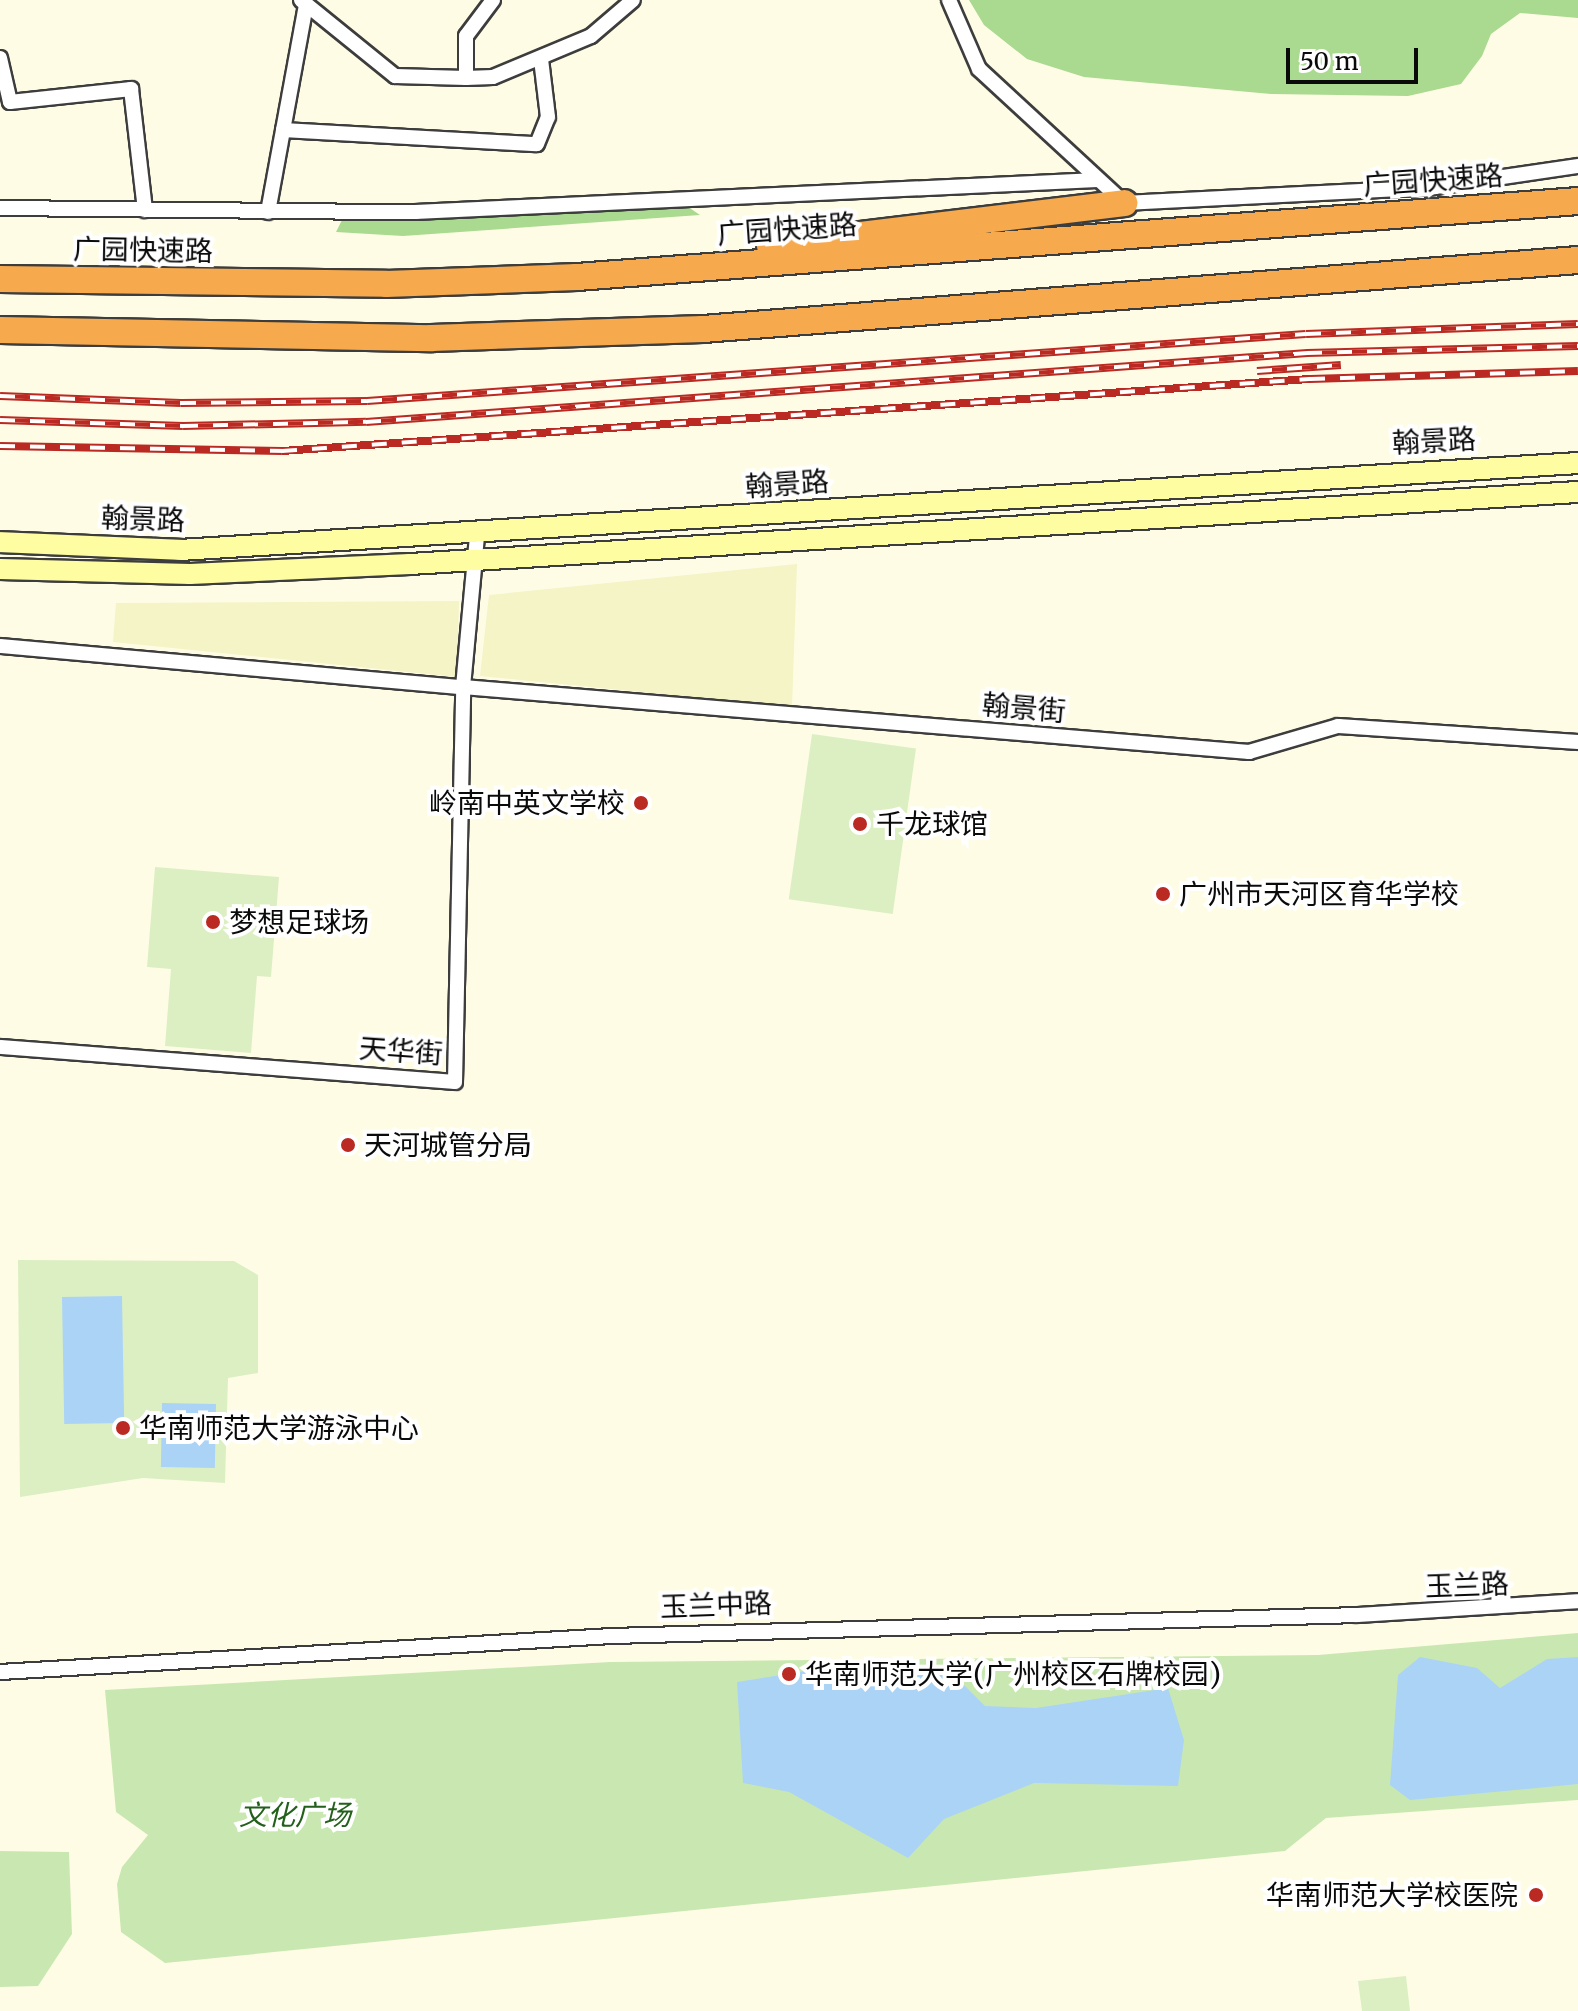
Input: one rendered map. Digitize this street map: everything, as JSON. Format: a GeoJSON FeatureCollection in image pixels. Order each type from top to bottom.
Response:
{"type":"FeatureCollection","features":[{"type":"Feature","properties":{"kind":"highway","name":"广园快速路"},"geometry":{"type":"LineString","coordinates":[[0,279],[386,284],[577,277],[1578,201]]}},
{"type":"Feature","properties":{"kind":"highway"},"geometry":{"type":"LineString","coordinates":[[577,277],[689,256],[1124,203]]}},
{"type":"Feature","properties":{"kind":"highway"},"geometry":{"type":"LineString","coordinates":[[0,330],[431,338],[703,329],[1578,260]]}},
{"type":"Feature","properties":{"kind":"street"},"geometry":{"type":"LineString","coordinates":[[466,78],[466,36],[493,0]]}},
{"type":"Feature","properties":{"kind":"street"},"geometry":{"type":"LineString","coordinates":[[268,212],[303,2],[395,76],[466,78],[493,77],[591,36],[633,0]]}},
{"type":"Feature","properties":{"kind":"street"},"geometry":{"type":"LineString","coordinates":[[949,0],[979,69],[1124,203],[1435,187],[1578,166]]}},
{"type":"Feature","properties":{"kind":"street"},"geometry":{"type":"LineString","coordinates":[[0,58],[10,102],[131,89],[145,210]]}},
{"type":"Feature","properties":{"kind":"street"},"geometry":{"type":"LineString","coordinates":[[283,130],[537,144],[548,117],[541,59]]}},
{"type":"Feature","properties":{"kind":"street"},"geometry":{"type":"LineString","coordinates":[[0,208],[415,212],[1097,180]]}},
{"type":"Feature","properties":{"kind":"street","name":"翰景路"},"geometry":{"type":"LineString","coordinates":[[0,542],[180,550],[477,535],[1578,463]]}},
{"type":"Feature","properties":{"kind":"street","name":"翰景路"},"geometry":{"type":"LineString","coordinates":[[0,569],[190,574],[1578,492]]}},
{"type":"Feature","properties":{"kind":"street","name":"天华街"},"geometry":{"type":"LineString","coordinates":[[0,1047],[455,1082],[463,687],[477,535]]}},
{"type":"Feature","properties":{"kind":"street"},"geometry":{"type":"LineString","coordinates":[[0,646],[463,687]]}},
{"type":"Feature","properties":{"kind":"street","name":"翰景街"},"geometry":{"type":"LineString","coordinates":[[463,687],[1249,752],[1338,726],[1578,742]]}},
{"type":"Feature","properties":{"kind":"street","name":"玉兰路"},"geometry":{"type":"LineString","coordinates":[[1357,1615],[1521,1609],[1578,1601]]}},
{"type":"Feature","properties":{"kind":"street","name":"玉兰中路"},"geometry":{"type":"LineString","coordinates":[[0,1672],[78,1671],[660,1633],[1357,1615]]}},
{"type":"Feature","properties":{"kind":"green space"},"geometry":{"type":"Polygon","coordinates":[[[969,0],[1578,0],[1578,18],[1520,13],[1491,34],[1482,56],[1461,84],[1408,96],[1271,94],[1084,77],[1027,59],[984,25],[969,0]]]}},
{"type":"Feature","properties":{"kind":"green space"},"geometry":{"type":"Polygon","coordinates":[[[675,198],[700,215],[403,236],[336,232],[346,212],[675,198]]]}},
{"type":"Feature","properties":{"kind":"green space"},"geometry":{"type":"Polygon","coordinates":[[[797,564],[792,707],[480,676],[489,595],[797,564]]]}},
{"type":"Feature","properties":{"kind":"green space"},"geometry":{"type":"Polygon","coordinates":[[[459,601],[457,677],[113,642],[116,603],[459,601]]]}},
{"type":"Feature","properties":{"kind":"green space","name":"千龙球馆"},"geometry":{"type":"Polygon","coordinates":[[[812,734],[916,749],[893,914],[789,899],[812,734]]]}},
{"type":"Feature","properties":{"kind":"green space","name":"梦想足球场"},"geometry":{"type":"Polygon","coordinates":[[[155,867],[279,877],[271,977],[257,976],[251,1053],[165,1046],[171,969],[147,967],[155,867]]]}},
{"type":"Feature","properties":{"kind":"green space","name":"华南师范大学游泳中心"},"geometry":{"type":"Polygon","coordinates":[[[18,1260],[234,1261],[258,1275],[258,1373],[228,1378],[225,1483],[143,1478],[20,1497],[18,1260]]]}},
{"type":"Feature","properties":{"kind":"green space","name":"文化广场"},"geometry":{"type":"Polygon","coordinates":[[[1578,1633],[1578,1800],[1326,1818],[1285,1851],[165,1963],[121,1932],[117,1884],[122,1867],[148,1835],[116,1812],[105,1690],[610,1662],[1318,1655],[1578,1633]]]}},
{"type":"Feature","properties":{"kind":"green space"},"geometry":{"type":"Polygon","coordinates":[[[0,1851],[69,1852],[72,1934],[38,1986],[0,1987],[0,1851]]]}},
{"type":"Feature","properties":{"kind":"green space"},"geometry":{"type":"Polygon","coordinates":[[[1406,1976],[1410,2011],[1362,2011],[1358,1981],[1406,1976]]]}},
{"type":"Feature","properties":{"kind":"water"},"geometry":{"type":"Polygon","coordinates":[[[122,1296],[124,1423],[64,1424],[62,1297],[122,1296]]]}},
{"type":"Feature","properties":{"kind":"water"},"geometry":{"type":"Polygon","coordinates":[[[162,1403],[216,1404],[215,1468],[161,1467],[162,1403]]]}},
{"type":"Feature","properties":{"kind":"water"},"geometry":{"type":"Polygon","coordinates":[[[1420,1657],[1477,1668],[1500,1688],[1547,1659],[1578,1657],[1578,1784],[1410,1800],[1390,1785],[1398,1675],[1420,1657]]]}},
{"type":"Feature","properties":{"kind":"water"},"geometry":{"type":"Polygon","coordinates":[[[843,1665],[944,1665],[985,1706],[1036,1708],[1168,1688],[1184,1740],[1178,1786],[1034,1783],[944,1819],[908,1858],[789,1792],[743,1783],[737,1682],[843,1665]]]}},
{"type":"Feature","properties":{"kind":"railway"},"geometry":{"type":"LineString","coordinates":[[0,396],[181,403],[367,401],[1306,334],[1578,324]]}},
{"type":"Feature","properties":{"kind":"railway"},"geometry":{"type":"LineString","coordinates":[[0,420],[183,426],[366,422],[1307,353],[1578,346]]}},
{"type":"Feature","properties":{"kind":"railway"},"geometry":{"type":"LineString","coordinates":[[1257,371],[1341,365]]}},
{"type":"Feature","properties":{"kind":"railway"},"geometry":{"type":"LineString","coordinates":[[0,446],[282,451],[1310,379],[1578,371]]}},
{"type":"Feature","properties":{"kind":"place","name":"岭南中英文学校"},"geometry":{"type":"Point","coordinates":[641,803]}},
{"type":"Feature","properties":{"kind":"place","name":"千龙球馆"},"geometry":{"type":"Point","coordinates":[860,824]}},
{"type":"Feature","properties":{"kind":"place","name":"广州市天河区育华学校"},"geometry":{"type":"Point","coordinates":[1163,894]}},
{"type":"Feature","properties":{"kind":"place","name":"梦想足球场"},"geometry":{"type":"Point","coordinates":[213,922]}},
{"type":"Feature","properties":{"kind":"place","name":"天河城管分局"},"geometry":{"type":"Point","coordinates":[348,1145]}},
{"type":"Feature","properties":{"kind":"place","name":"华南师范大学游泳中心"},"geometry":{"type":"Point","coordinates":[123,1428]}},
{"type":"Feature","properties":{"kind":"place","name":"华南师范大学(广州校区石牌校园)"},"geometry":{"type":"Point","coordinates":[789,1674]}},
{"type":"Feature","properties":{"kind":"place","name":"华南师范大学校医院"},"geometry":{"type":"Point","coordinates":[1536,1895]}}]}
